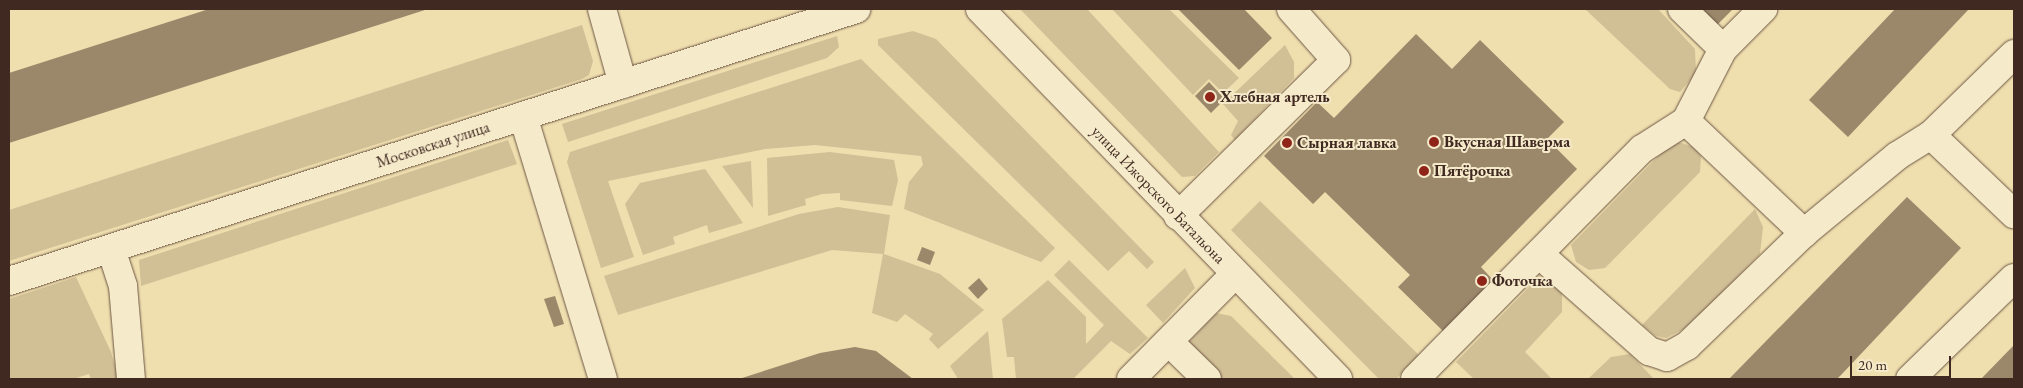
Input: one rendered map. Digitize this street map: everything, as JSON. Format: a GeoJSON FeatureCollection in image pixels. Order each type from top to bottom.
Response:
{"type":"FeatureCollection","features":[{"type":"Feature","properties":{"kind":"street"},"geometry":{"type":"LineString","coordinates":[[602,9],[623,84]]}},
{"type":"Feature","properties":{"kind":"street","name":"Московская улица"},"geometry":{"type":"LineString","coordinates":[[9,282],[856,9]]}},
{"type":"Feature","properties":{"kind":"street","name":"улица Ижорского Батальона"},"geometry":{"type":"LineString","coordinates":[[980,9],[1234,275],[1338,379]]}},
{"type":"Feature","properties":{"kind":"street"},"geometry":{"type":"LineString","coordinates":[[1178,216],[1336,60],[1291,9]]}},
{"type":"Feature","properties":{"kind":"street"},"geometry":{"type":"LineString","coordinates":[[1682,9],[1723,49]]}},
{"type":"Feature","properties":{"kind":"street"},"geometry":{"type":"LineString","coordinates":[[1415,379],[1642,149],[1686,121],[1723,49],[1763,9]]}},
{"type":"Feature","properties":{"kind":"street"},"geometry":{"type":"LineString","coordinates":[[1539,254],[1650,351],[1667,357],[1687,346],[1804,233],[1897,156],[1930,135],[2014,54]]}},
{"type":"Feature","properties":{"kind":"street"},"geometry":{"type":"LineString","coordinates":[[523,116],[561,272],[603,379]]}},
{"type":"Feature","properties":{"kind":"street"},"geometry":{"type":"LineString","coordinates":[[1686,121],[1804,233]]}},
{"type":"Feature","properties":{"kind":"street"},"geometry":{"type":"LineString","coordinates":[[1930,135],[2014,214]]}},
{"type":"Feature","properties":{"kind":"street"},"geometry":{"type":"LineString","coordinates":[[111,249],[123,286],[131,379]]}},
{"type":"Feature","properties":{"kind":"street"},"geometry":{"type":"LineString","coordinates":[[1132,379],[1234,275]]}},
{"type":"Feature","properties":{"kind":"street"},"geometry":{"type":"LineString","coordinates":[[1910,379],[2014,278]]}},
{"type":"Feature","properties":{"kind":"street"},"geometry":{"type":"LineString","coordinates":[[1169,342],[1207,379]]}},
{"type":"Feature","properties":{"kind":"shaded area"},"geometry":{"type":"Polygon","coordinates":[[[1020,9],[1087,9],[1219,152],[1195,176],[1182,177],[1020,9]]]}},
{"type":"Feature","properties":{"kind":"shaded area"},"geometry":{"type":"Polygon","coordinates":[[[1112,9],[1169,9],[1239,78],[1223,93],[1209,79],[1193,95],[1112,9]]]}},
{"type":"Feature","properties":{"kind":"shaded area"},"geometry":{"type":"Polygon","coordinates":[[[1585,9],[1658,9],[1695,49],[1696,73],[1680,92],[1670,89],[1585,9]]]}},
{"type":"Feature","properties":{"kind":"shaded area"},"geometry":{"type":"Polygon","coordinates":[[[582,25],[593,61],[589,75],[582,79],[9,261],[9,210],[582,25]]]}},
{"type":"Feature","properties":{"kind":"shaded area"},"geometry":{"type":"Polygon","coordinates":[[[913,31],[936,39],[1154,262],[1147,269],[1129,251],[1108,271],[878,45],[878,39],[913,31]]]}},
{"type":"Feature","properties":{"kind":"shaded area"},"geometry":{"type":"Polygon","coordinates":[[[837,36],[839,47],[827,58],[568,142],[562,124],[837,36]]]}},
{"type":"Feature","properties":{"kind":"shaded area"},"geometry":{"type":"Polygon","coordinates":[[[1285,45],[1294,62],[1294,78],[1235,140],[1231,135],[1238,121],[1223,104],[1285,45]]]}},
{"type":"Feature","properties":{"kind":"shaded area"},"geometry":{"type":"Polygon","coordinates":[[[861,59],[1055,248],[1041,262],[904,209],[909,182],[923,165],[921,156],[815,145],[765,149],[608,181],[634,257],[601,268],[567,162],[570,152],[861,59]]]}},
{"type":"Feature","properties":{"kind":"shaded area"},"geometry":{"type":"Polygon","coordinates":[[[508,140],[517,164],[141,286],[139,260],[508,140]]]}},
{"type":"Feature","properties":{"kind":"shaded area"},"geometry":{"type":"Polygon","coordinates":[[[1678,142],[1694,147],[1701,156],[1700,172],[1605,268],[1589,270],[1576,262],[1571,245],[1670,144],[1678,142]]]}},
{"type":"Feature","properties":{"kind":"shaded area"},"geometry":{"type":"Polygon","coordinates":[[[830,152],[894,160],[898,180],[892,206],[840,200],[840,193],[822,194],[805,199],[806,205],[768,216],[767,158],[830,152]]]}},
{"type":"Feature","properties":{"kind":"shaded area"},"geometry":{"type":"Polygon","coordinates":[[[751,161],[753,208],[722,166],[751,161]]]}},
{"type":"Feature","properties":{"kind":"shaded area"},"geometry":{"type":"Polygon","coordinates":[[[705,169],[743,223],[709,233],[707,225],[673,237],[675,244],[643,255],[625,204],[640,183],[705,169]]]}},
{"type":"Feature","properties":{"kind":"shaded area"},"geometry":{"type":"Polygon","coordinates":[[[1260,201],[1420,356],[1396,379],[1379,379],[1231,230],[1260,201]]]}},
{"type":"Feature","properties":{"kind":"shaded area"},"geometry":{"type":"Polygon","coordinates":[[[838,207],[890,215],[884,254],[940,274],[984,310],[938,349],[929,339],[933,334],[905,314],[897,322],[872,313],[883,254],[832,250],[618,315],[604,276],[799,214],[838,207]]]}},
{"type":"Feature","properties":{"kind":"shaded area"},"geometry":{"type":"Polygon","coordinates":[[[1755,209],[1763,227],[1760,254],[1688,327],[1666,338],[1656,336],[1642,325],[1755,209]]]}},
{"type":"Feature","properties":{"kind":"shaded area"},"geometry":{"type":"Polygon","coordinates":[[[1069,260],[1148,338],[1130,354],[1111,341],[1073,379],[1016,379],[1014,357],[1007,357],[1002,319],[1048,280],[1086,317],[1086,344],[1104,325],[1054,275],[1069,260]]]}},
{"type":"Feature","properties":{"kind":"shaded area"},"geometry":{"type":"Polygon","coordinates":[[[1185,268],[1195,288],[1163,323],[1146,305],[1185,268]]]}},
{"type":"Feature","properties":{"kind":"shaded area"},"geometry":{"type":"Polygon","coordinates":[[[76,277],[111,352],[119,379],[91,379],[89,374],[73,379],[9,379],[9,299],[76,277]]]}},
{"type":"Feature","properties":{"kind":"shaded area"},"geometry":{"type":"Polygon","coordinates":[[[1546,281],[1562,291],[1562,312],[1525,352],[1552,379],[1474,379],[1456,362],[1533,283],[1546,281]]]}},
{"type":"Feature","properties":{"kind":"shaded area"},"geometry":{"type":"Polygon","coordinates":[[[1216,313],[1231,316],[1295,379],[1220,379],[1185,346],[1216,313]]]}},
{"type":"Feature","properties":{"kind":"shaded area"},"geometry":{"type":"Polygon","coordinates":[[[988,331],[993,379],[958,379],[950,366],[988,331]]]}},
{"type":"Feature","properties":{"kind":"shaded area"},"geometry":{"type":"Polygon","coordinates":[[[1630,354],[1654,379],[1588,379],[1611,357],[1630,354]]]}},
{"type":"Feature","properties":{"kind":"building"},"geometry":{"type":"Polygon","coordinates":[[[209,9],[428,9],[9,143],[9,73],[209,9]]]}},
{"type":"Feature","properties":{"kind":"building"},"geometry":{"type":"Polygon","coordinates":[[[1178,9],[1244,9],[1272,38],[1239,70],[1178,9]]]}},
{"type":"Feature","properties":{"kind":"building"},"geometry":{"type":"Polygon","coordinates":[[[1697,9],[1733,9],[1715,27],[1697,9]]]}},
{"type":"Feature","properties":{"kind":"building"},"geometry":{"type":"Polygon","coordinates":[[[1895,9],[1969,9],[1848,137],[1809,100],[1895,9]]]}},
{"type":"Feature","properties":{"kind":"building"},"geometry":{"type":"Polygon","coordinates":[[[1416,34],[1452,69],[1480,40],[1564,122],[1547,139],[1577,169],[1481,267],[1494,281],[1444,332],[1398,287],[1410,275],[1325,192],[1313,204],[1264,156],[1317,102],[1334,118],[1416,34]]]}},
{"type":"Feature","properties":{"kind":"building","name":"Хлебная артель"},"geometry":{"type":"Polygon","coordinates":[[[1209,82],[1225,99],[1211,113],[1195,96],[1209,82]]]}},
{"type":"Feature","properties":{"kind":"building"},"geometry":{"type":"Polygon","coordinates":[[[1907,197],[1961,248],[1841,375],[1837,379],[1729,379],[1907,197]]]}},
{"type":"Feature","properties":{"kind":"building"},"geometry":{"type":"Polygon","coordinates":[[[922,247],[935,252],[930,265],[917,260],[922,247]]]}},
{"type":"Feature","properties":{"kind":"building"},"geometry":{"type":"Polygon","coordinates":[[[979,278],[988,289],[978,299],[968,288],[979,278]]]}},
{"type":"Feature","properties":{"kind":"building"},"geometry":{"type":"Polygon","coordinates":[[[555,296],[564,324],[554,327],[544,299],[555,296]]]}},
{"type":"Feature","properties":{"kind":"building"},"geometry":{"type":"Polygon","coordinates":[[[2014,345],[2014,379],[1981,379],[2014,345]]]}},
{"type":"Feature","properties":{"kind":"building"},"geometry":{"type":"Polygon","coordinates":[[[855,347],[876,351],[913,379],[739,379],[820,353],[855,347]]]}},
{"type":"Feature","properties":{"kind":"place","name":"Хлебная артель"},"geometry":{"type":"Point","coordinates":[1210,97]}},
{"type":"Feature","properties":{"kind":"place","name":"Вкусная Шаверма"},"geometry":{"type":"Point","coordinates":[1434,142]}},
{"type":"Feature","properties":{"kind":"place","name":"Сырная лавка"},"geometry":{"type":"Point","coordinates":[1287,143]}},
{"type":"Feature","properties":{"kind":"place","name":"Пятёрочка"},"geometry":{"type":"Point","coordinates":[1424,171]}},
{"type":"Feature","properties":{"kind":"place","name":"Фоточка"},"geometry":{"type":"Point","coordinates":[1482,281]}}]}
